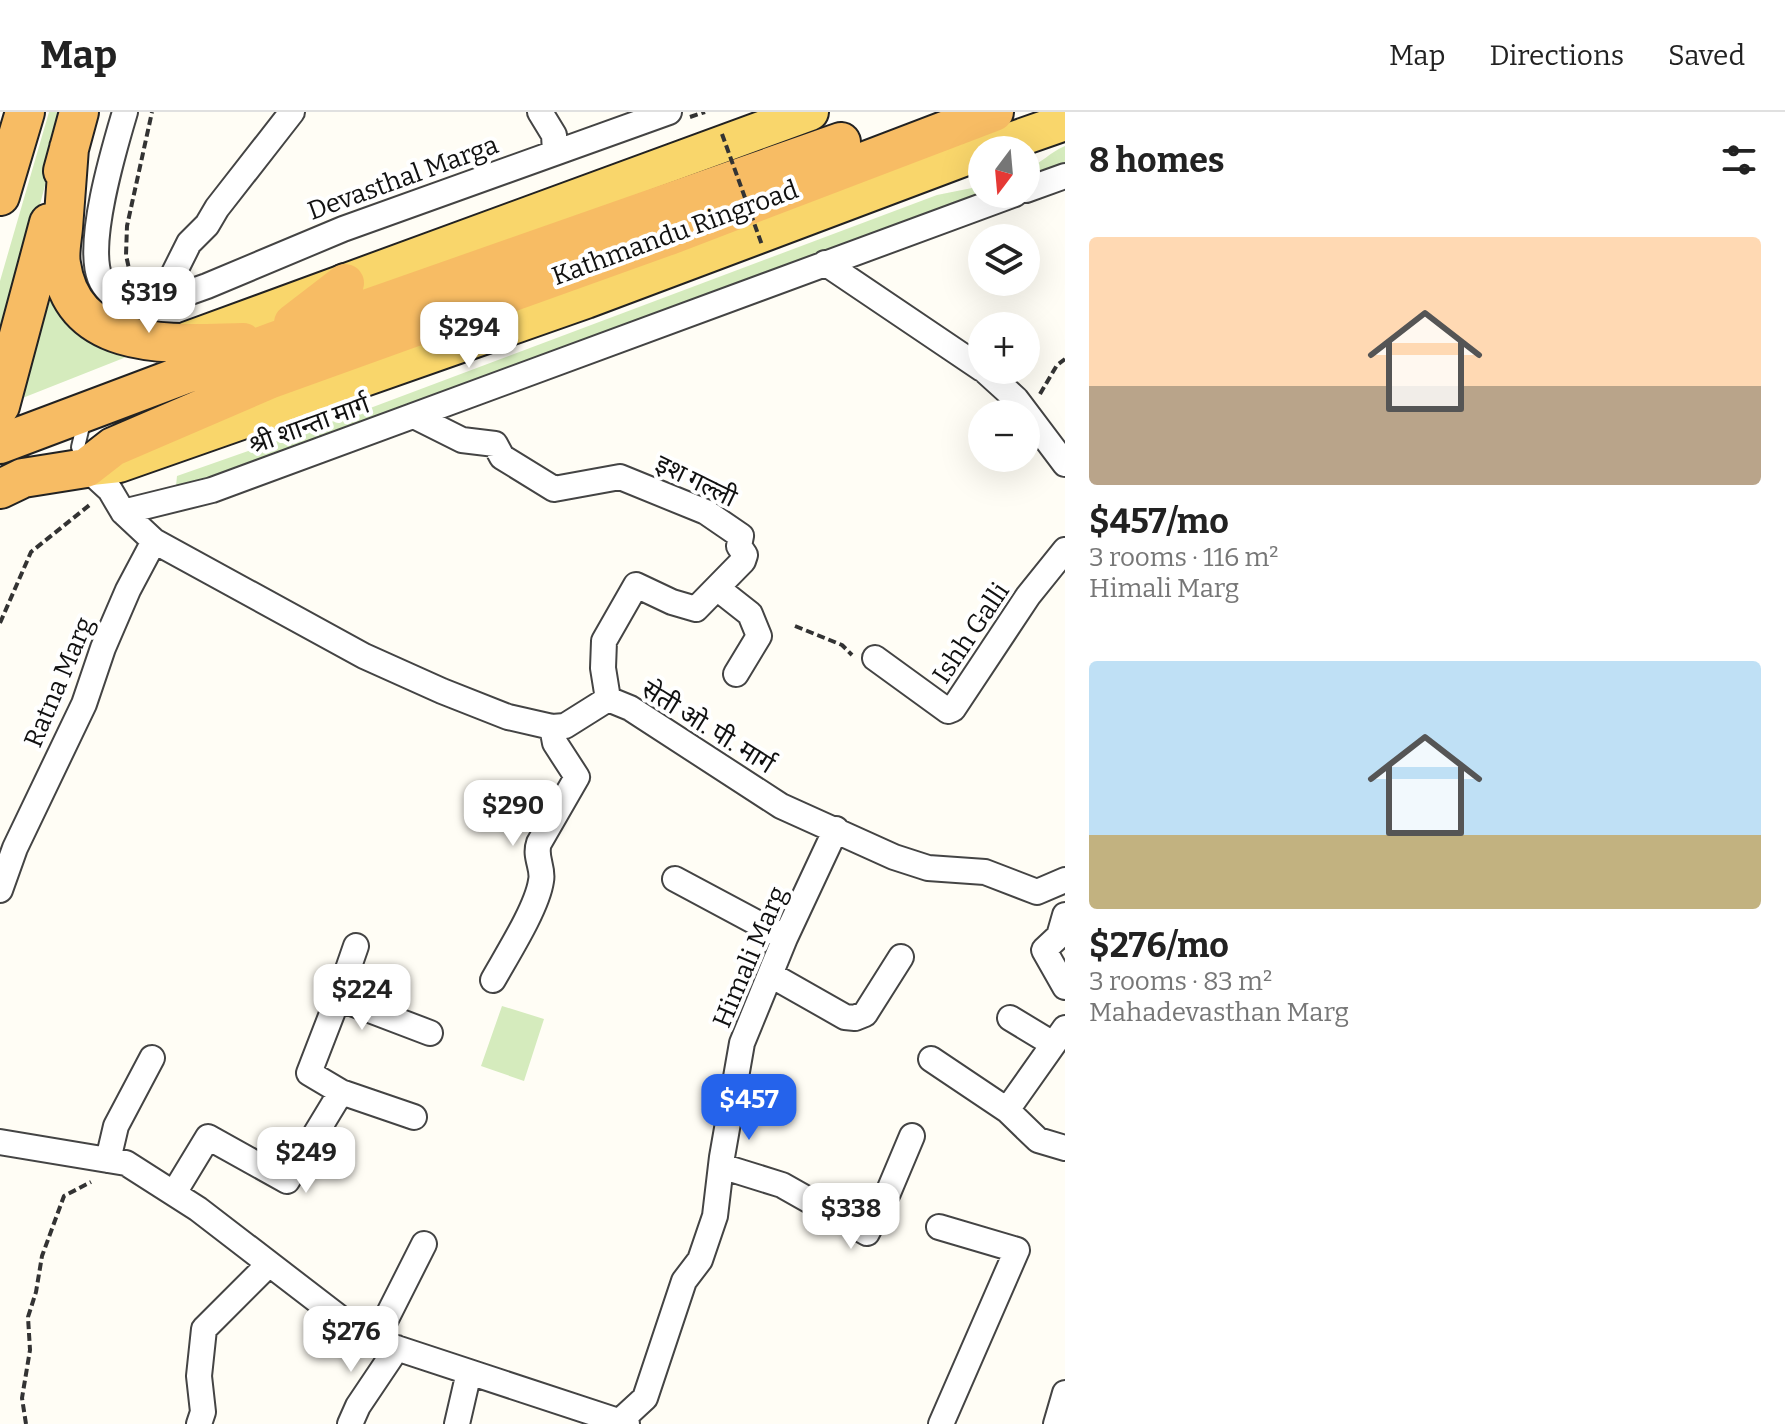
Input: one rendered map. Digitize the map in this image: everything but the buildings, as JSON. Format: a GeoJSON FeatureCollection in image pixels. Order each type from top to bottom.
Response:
{"type":"FeatureCollection","features":[{"type":"Feature","properties":{"kind":"highway"},"geometry":{"type":"LineString","coordinates":[[0,196],[25,112]]}},
{"type":"Feature","properties":{"kind":"highway"},"geometry":{"type":"LineString","coordinates":[[0,406],[79,112]]}},
{"type":"Feature","properties":{"kind":"highway","name":"Kathmandu Ringroad"},"geometry":{"type":"LineString","coordinates":[[0,444],[274,341],[794,160],[921,112]]}},
{"type":"Feature","properties":{"kind":"highway","name":"Kathmandu Ringroad"},"geometry":{"type":"LineString","coordinates":[[0,489],[23,478],[86,468],[113,447],[271,379],[669,236],[994,112]]}},
{"type":"Feature","properties":{"kind":"highway"},"geometry":{"type":"LineString","coordinates":[[69,148],[60,263],[68,289],[80,307],[95,322],[118,335],[142,342],[274,341],[302,314],[345,283]]}},
{"type":"Feature","properties":{"kind":"highway"},"geometry":{"type":"LineString","coordinates":[[0,451],[86,468]]}},
{"type":"Feature","properties":{"kind":"main road"},"geometry":{"type":"LineString","coordinates":[[180,343],[810,112]]}},
{"type":"Feature","properties":{"kind":"main road"},"geometry":{"type":"LineString","coordinates":[[1035,136],[1057,128]]}},
{"type":"Feature","properties":{"kind":"main road"},"geometry":{"type":"LineString","coordinates":[[86,468],[119,464],[586,300],[921,173],[968,160]]}},
{"type":"Feature","properties":{"kind":"street"},"geometry":{"type":"LineString","coordinates":[[125,112],[97,228],[96,257],[100,279],[122,303],[131,308],[159,303]]}},
{"type":"Feature","properties":{"kind":"street"},"geometry":{"type":"LineString","coordinates":[[159,303],[189,243],[207,225],[292,112]]}},
{"type":"Feature","properties":{"kind":"street"},"geometry":{"type":"LineString","coordinates":[[540,112],[554,135],[555,152]]}},
{"type":"Feature","properties":{"kind":"street","name":"Devasthal Marga"},"geometry":{"type":"LineString","coordinates":[[159,303],[343,229],[669,112]]}},
{"type":"Feature","properties":{"kind":"street"},"geometry":{"type":"LineString","coordinates":[[1040,185],[1065,176]]}},
{"type":"Feature","properties":{"kind":"street","name":"श्री शान्ता मार्ग"},"geometry":{"type":"LineString","coordinates":[[123,512],[212,490],[976,208]]}},
{"type":"Feature","properties":{"kind":"street"},"geometry":{"type":"LineString","coordinates":[[825,263],[968,359]]}},
{"type":"Feature","properties":{"kind":"street"},"geometry":{"type":"LineString","coordinates":[[159,303],[180,343]]}},
{"type":"Feature","properties":{"kind":"street"},"geometry":{"type":"LineString","coordinates":[[1000,384],[1016,399],[1065,464]]}},
{"type":"Feature","properties":{"kind":"street","name":"इश गल्ली"},"geometry":{"type":"LineString","coordinates":[[414,416],[462,440],[495,444],[502,457],[554,489],[620,477],[706,512],[741,536],[739,546],[745,555],[743,561],[696,609],[672,602],[636,585],[604,641],[603,668],[608,699]]}},
{"type":"Feature","properties":{"kind":"street"},"geometry":{"type":"LineString","coordinates":[[86,468],[110,490],[123,512],[154,541],[364,656],[508,717],[552,727],[555,743],[577,777],[539,843],[537,856],[542,880],[524,923],[493,980]]}},
{"type":"Feature","properties":{"kind":"street","name":"Ratna Marg"},"geometry":{"type":"LineString","coordinates":[[0,890],[15,848],[84,704],[103,648],[128,590],[154,541]]}},
{"type":"Feature","properties":{"kind":"street","name":"Ishh Galli"},"geometry":{"type":"LineString","coordinates":[[875,658],[936,705],[948,711],[953,709],[1028,596],[1065,550]]}},
{"type":"Feature","properties":{"kind":"street"},"geometry":{"type":"LineString","coordinates":[[717,588],[750,614],[759,636],[736,674]]}},
{"type":"Feature","properties":{"kind":"street","name":"सेती ओ. पी. मार्ग"},"geometry":{"type":"LineString","coordinates":[[552,727],[565,726],[608,699],[630,708],[781,806],[894,857],[928,868],[985,872],[1037,892],[1061,893],[1065,897]]}},
{"type":"Feature","properties":{"kind":"street","name":"Himali Marg"},"geometry":{"type":"LineString","coordinates":[[623,1423],[645,1398],[684,1281],[700,1260],[715,1216],[742,1043],[785,938],[836,829]]}},
{"type":"Feature","properties":{"kind":"street"},"geometry":{"type":"LineString","coordinates":[[675,879],[785,938]]}},
{"type":"Feature","properties":{"kind":"street"},"geometry":{"type":"LineString","coordinates":[[1037,892],[1065,880]]}},
{"type":"Feature","properties":{"kind":"street"},"geometry":{"type":"LineString","coordinates":[[1065,915],[1059,936],[1044,950],[1065,987]]}},
{"type":"Feature","properties":{"kind":"street"},"geometry":{"type":"LineString","coordinates":[[356,946],[309,1073],[341,1092],[414,1117]]}},
{"type":"Feature","properties":{"kind":"street"},"geometry":{"type":"LineString","coordinates":[[771,975],[845,1017],[855,1018],[865,1014],[901,957]]}},
{"type":"Feature","properties":{"kind":"street"},"geometry":{"type":"LineString","coordinates":[[338,998],[430,1033]]}},
{"type":"Feature","properties":{"kind":"street"},"geometry":{"type":"LineString","coordinates":[[1007,1110],[1059,1036],[1010,1018]]}},
{"type":"Feature","properties":{"kind":"street"},"geometry":{"type":"LineString","coordinates":[[117,1161],[116,1126],[152,1058]]}},
{"type":"Feature","properties":{"kind":"street"},"geometry":{"type":"LineString","coordinates":[[931,1059],[1007,1110],[1038,1140],[1065,1148]]}},
{"type":"Feature","properties":{"kind":"street"},"geometry":{"type":"LineString","coordinates":[[174,1193],[208,1137],[287,1181],[341,1092]]}},
{"type":"Feature","properties":{"kind":"street"},"geometry":{"type":"LineString","coordinates":[[721,1166],[782,1185],[867,1233],[912,1136]]}},
{"type":"Feature","properties":{"kind":"street"},"geometry":{"type":"LineString","coordinates":[[0,1142],[117,1161],[198,1209],[366,1338],[469,1372],[569,1415],[623,1423]]}},
{"type":"Feature","properties":{"kind":"street"},"geometry":{"type":"LineString","coordinates":[[939,1227],[1017,1250],[941,1424]]}},
{"type":"Feature","properties":{"kind":"street"},"geometry":{"type":"LineString","coordinates":[[350,1424],[386,1344],[424,1244]]}},
{"type":"Feature","properties":{"kind":"street"},"geometry":{"type":"LineString","coordinates":[[199,1424],[203,1412],[199,1376],[204,1329],[268,1265]]}},
{"type":"Feature","properties":{"kind":"street"},"geometry":{"type":"LineString","coordinates":[[457,1424],[469,1372]]}},
{"type":"Feature","properties":{"kind":"street"},"geometry":{"type":"LineString","coordinates":[[1056,1424],[1065,1393]]}},
{"type":"Feature","properties":{"kind":"lane"},"geometry":{"type":"LineString","coordinates":[[86,468],[78,447],[80,430],[85,418],[97,406]]}},
{"type":"Feature","properties":{"kind":"path"},"geometry":{"type":"LineString","coordinates":[[135,288],[126,255],[127,226],[152,112]]}},
{"type":"Feature","properties":{"kind":"path"},"geometry":{"type":"LineString","coordinates":[[722,134],[762,245]]}},
{"type":"Feature","properties":{"kind":"path"},"geometry":{"type":"LineString","coordinates":[[1016,399],[1037,399],[1057,365],[1065,359]]}},
{"type":"Feature","properties":{"kind":"path"},"geometry":{"type":"LineString","coordinates":[[0,623],[31,552],[64,524]]}},
{"type":"Feature","properties":{"kind":"path"},"geometry":{"type":"LineString","coordinates":[[795,626],[842,645],[857,661],[875,658]]}},
{"type":"Feature","properties":{"kind":"path"},"geometry":{"type":"LineString","coordinates":[[26,1424],[22,1398],[30,1350],[28,1317],[42,1256],[64,1196],[117,1161]]}},
{"type":"Feature","properties":{"kind":"green space"},"geometry":{"type":"Polygon","coordinates":[[[49,112],[64,112],[0,359],[0,281],[49,112]]]}},
{"type":"Feature","properties":{"kind":"green space"},"geometry":{"type":"Polygon","coordinates":[[[1065,146],[1065,164],[1040,174],[1040,161],[1065,146]]]}},
{"type":"Feature","properties":{"kind":"green space"},"geometry":{"type":"Polygon","coordinates":[[[968,189],[968,200],[467,382],[253,464],[176,486],[177,476],[357,413],[937,195],[968,189]]]}},
{"type":"Feature","properties":{"kind":"green space"},"geometry":{"type":"Polygon","coordinates":[[[56,279],[144,350],[20,399],[56,279]]]}},
{"type":"Feature","properties":{"kind":"green space"},"geometry":{"type":"Polygon","coordinates":[[[502,1006],[544,1019],[524,1081],[481,1066],[502,1006]]]}}]}
